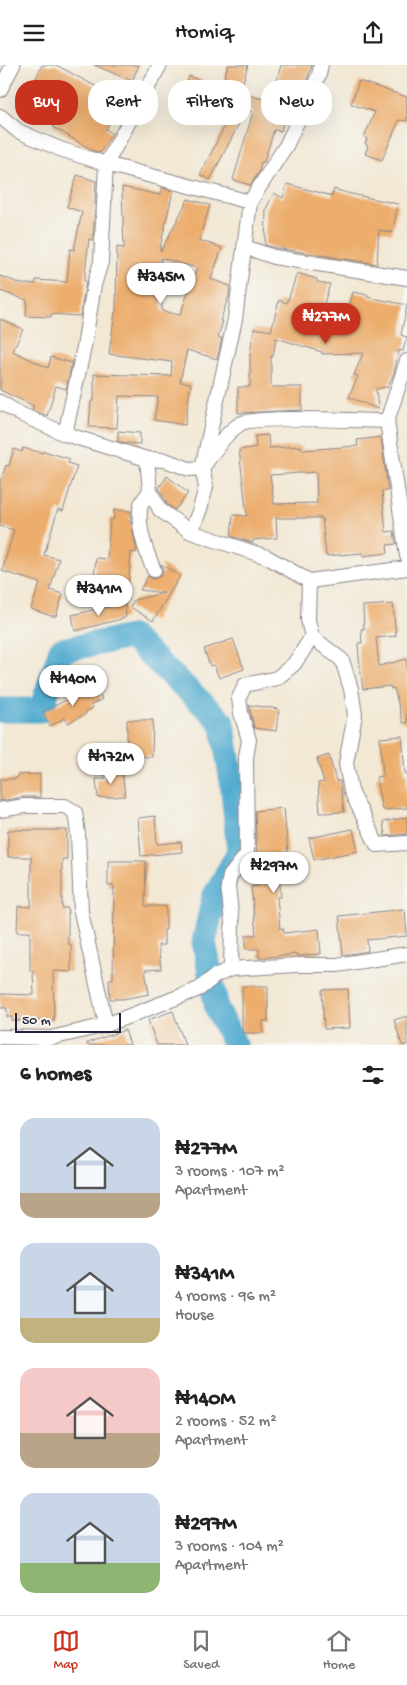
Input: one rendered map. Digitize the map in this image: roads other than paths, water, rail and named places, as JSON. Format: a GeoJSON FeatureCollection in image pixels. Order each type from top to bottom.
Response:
{"type":"FeatureCollection","features":[{"type":"Feature","properties":{"kind":"street"},"geometry":{"type":"LineString","coordinates":[[0,90],[13,65]]}},
{"type":"Feature","properties":{"kind":"street"},"geometry":{"type":"LineString","coordinates":[[65,434],[84,347],[94,285],[101,262],[106,163],[160,65]]}},
{"type":"Feature","properties":{"kind":"street"},"geometry":{"type":"LineString","coordinates":[[191,532],[206,487],[202,468],[235,319],[250,202],[288,144],[319,75],[321,65]]}},
{"type":"Feature","properties":{"kind":"street"},"geometry":{"type":"LineString","coordinates":[[0,117],[18,131],[60,149],[250,202]]}},
{"type":"Feature","properties":{"kind":"street"},"geometry":{"type":"LineString","coordinates":[[245,247],[274,257],[407,278]]}},
{"type":"Feature","properties":{"kind":"street"},"geometry":{"type":"LineString","coordinates":[[407,361],[401,393],[387,421],[407,556]]}},
{"type":"Feature","properties":{"kind":"street"},"geometry":{"type":"LineString","coordinates":[[0,402],[65,434],[146,459],[166,460],[189,469],[202,468],[228,434],[241,422],[265,419],[387,421]]}},
{"type":"Feature","properties":{"kind":"street"},"geometry":{"type":"LineString","coordinates":[[146,459],[150,491],[160,510],[191,532],[267,557],[309,581],[407,568]]}},
{"type":"Feature","properties":{"kind":"street"},"geometry":{"type":"LineString","coordinates":[[150,491],[141,503],[141,529],[146,551],[154,570]]}},
{"type":"Feature","properties":{"kind":"street"},"geometry":{"type":"LineString","coordinates":[[309,581],[308,620],[312,637],[342,660],[351,689],[355,715],[346,763],[351,791],[377,845],[407,843]]}},
{"type":"Feature","properties":{"kind":"street"},"geometry":{"type":"LineString","coordinates":[[231,969],[232,923],[228,885],[230,876],[247,854],[246,757],[249,740],[238,698],[245,685],[277,678],[294,664],[312,637]]}},
{"type":"Feature","properties":{"kind":"street"},"geometry":{"type":"LineString","coordinates":[[0,810],[25,807],[65,807],[75,812],[78,834],[81,912],[106,1025]]}},
{"type":"Feature","properties":{"kind":"street"},"geometry":{"type":"LineString","coordinates":[[0,1037],[51,1038],[106,1025],[199,989],[215,976],[231,969],[296,965],[337,965],[407,954]]}},
{"type":"Feature","properties":{"kind":"waterway"},"geometry":{"type":"LineString","coordinates":[[0,710],[41,710],[61,650],[131,637],[222,722],[232,782],[239,852],[214,897],[204,942],[217,1009],[235,1045]]}}]}
